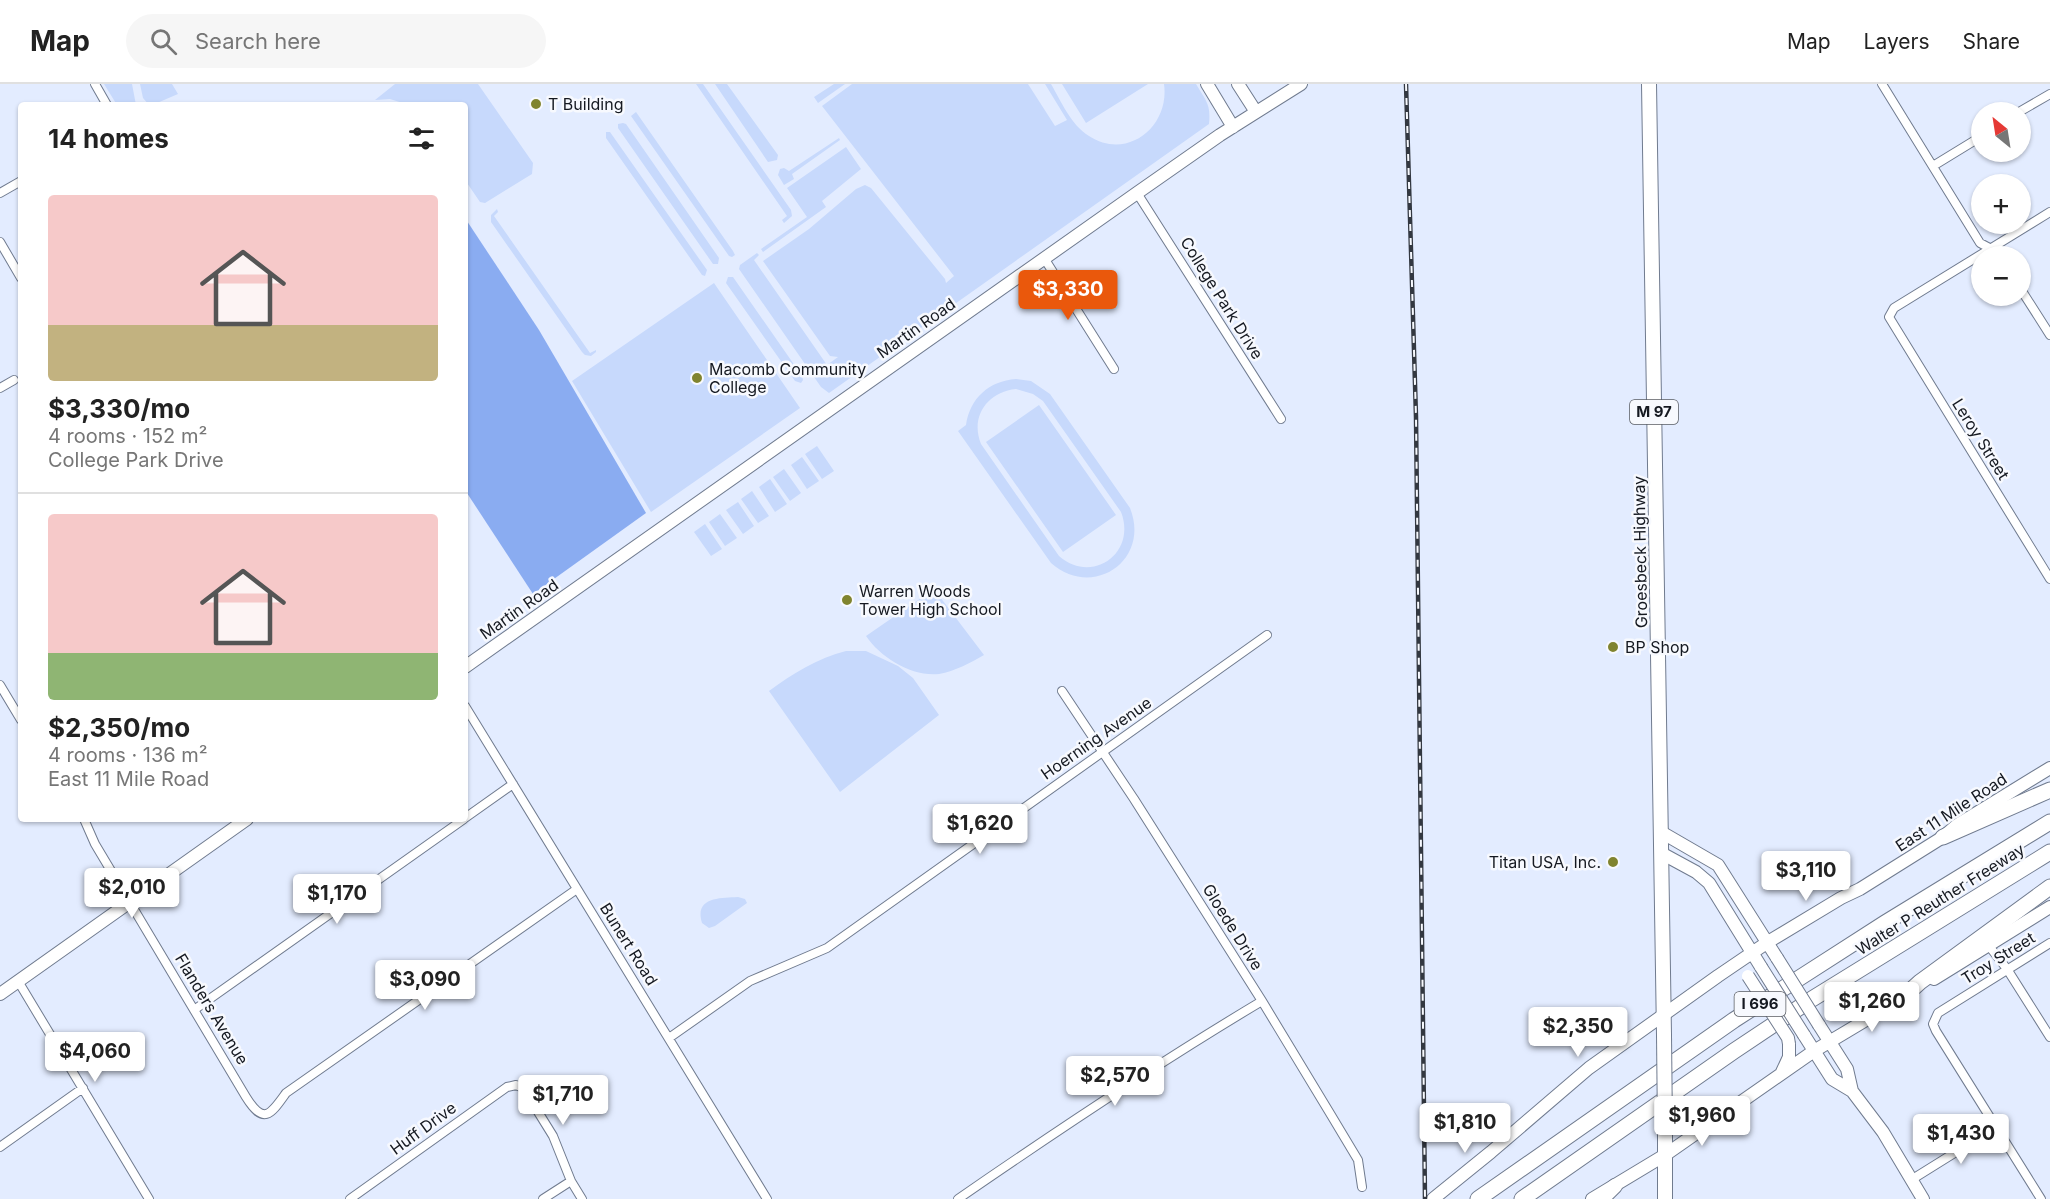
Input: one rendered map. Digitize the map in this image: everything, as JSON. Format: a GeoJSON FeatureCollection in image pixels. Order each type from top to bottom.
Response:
{"type":"FeatureCollection","features":[{"type":"Feature","properties":{"kind":"highway"},"geometry":{"type":"LineString","coordinates":[[1943,837],[2050,790]]}},
{"type":"Feature","properties":{"kind":"highway","name":"Walter P Reuther Freeway"},"geometry":{"type":"LineString","coordinates":[[1478,1199],[1734,1020],[1885,923],[2050,822]]}},
{"type":"Feature","properties":{"kind":"highway","name":"Walter P Reuther Freeway"},"geometry":{"type":"LineString","coordinates":[[1522,1199],[1812,999],[2050,852]]}},
{"type":"Feature","properties":{"kind":"highway"},"geometry":{"type":"LineString","coordinates":[[1900,1000],[1920,982],[2050,887]]}},
{"type":"Feature","properties":{"kind":"main road"},"geometry":{"type":"LineString","coordinates":[[1207,84],[1233,127]]}},
{"type":"Feature","properties":{"kind":"main road"},"geometry":{"type":"LineString","coordinates":[[1238,84],[1256,112]]}},
{"type":"Feature","properties":{"kind":"main road","name":"Martin Road"},"geometry":{"type":"LineString","coordinates":[[468,665],[1137,193],[1233,127],[1301,84]]}},
{"type":"Feature","properties":{"kind":"main road","name":"Groesbeck Highway"},"geometry":{"type":"LineString","coordinates":[[1649,84],[1664,1015],[1664,1198]]}},
{"type":"Feature","properties":{"kind":"main road","name":"East 11 Mile Road"},"geometry":{"type":"LineString","coordinates":[[1433,1199],[1574,1079],[1752,952],[1860,889],[1943,837],[1957,825],[2050,768]]}},
{"type":"Feature","properties":{"kind":"main road"},"geometry":{"type":"LineString","coordinates":[[0,994],[243,822]]}},
{"type":"Feature","properties":{"kind":"main road"},"geometry":{"type":"LineString","coordinates":[[1661,832],[1718,865],[1847,1069],[1852,1091]]}},
{"type":"Feature","properties":{"kind":"main road"},"geometry":{"type":"LineString","coordinates":[[1661,853],[1696,872],[1709,883],[1832,1079],[1852,1091],[1883,1132],[1923,1199]]}},
{"type":"Feature","properties":{"kind":"main road"},"geometry":{"type":"LineString","coordinates":[[1592,1199],[1665,1155],[1829,1041],[2050,907]]}},
{"type":"Feature","properties":{"kind":"main road"},"geometry":{"type":"LineString","coordinates":[[1727,970],[1748,976],[1788,1038],[1789,1057],[1782,1073]]}},
{"type":"Feature","properties":{"kind":"main road"},"geometry":{"type":"LineString","coordinates":[[1602,1199],[1615,1186]]}},
{"type":"Feature","properties":{"kind":"street"},"geometry":{"type":"LineString","coordinates":[[94,84],[105,102]]}},
{"type":"Feature","properties":{"kind":"street"},"geometry":{"type":"LineString","coordinates":[[1882,84],[1980,243],[1985,246]]}},
{"type":"Feature","properties":{"kind":"street"},"geometry":{"type":"LineString","coordinates":[[2031,105],[2050,94]]}},
{"type":"Feature","properties":{"kind":"street"},"geometry":{"type":"LineString","coordinates":[[1933,166],[1971,143]]}},
{"type":"Feature","properties":{"kind":"street"},"geometry":{"type":"LineString","coordinates":[[0,193],[18,183]]}},
{"type":"Feature","properties":{"kind":"street","name":"College Park Drive"},"geometry":{"type":"LineString","coordinates":[[1137,193],[1281,419]]}},
{"type":"Feature","properties":{"kind":"street"},"geometry":{"type":"LineString","coordinates":[[1995,246],[2050,212]]}},
{"type":"Feature","properties":{"kind":"street"},"geometry":{"type":"LineString","coordinates":[[0,242],[18,273]]}},
{"type":"Feature","properties":{"kind":"street"},"geometry":{"type":"LineString","coordinates":[[1044,258],[1114,369]]}},
{"type":"Feature","properties":{"kind":"street","name":"Leroy Street"},"geometry":{"type":"LineString","coordinates":[[1971,261],[1894,308],[1889,314],[1891,322],[2050,579]]}},
{"type":"Feature","properties":{"kind":"street"},"geometry":{"type":"LineString","coordinates":[[2031,305],[2050,335]]}},
{"type":"Feature","properties":{"kind":"street"},"geometry":{"type":"LineString","coordinates":[[0,388],[14,380]]}},
{"type":"Feature","properties":{"kind":"street","name":"Hoerning Avenue"},"geometry":{"type":"LineString","coordinates":[[669,1038],[750,981],[827,948],[1267,635]]}},
{"type":"Feature","properties":{"kind":"street"},"geometry":{"type":"LineString","coordinates":[[0,685],[18,715]]}},
{"type":"Feature","properties":{"kind":"street","name":"Gloede Drive"},"geometry":{"type":"LineString","coordinates":[[1062,691],[1103,751],[1262,1001],[1358,1160],[1362,1187]]}},
{"type":"Feature","properties":{"kind":"street","name":"Bunert Road"},"geometry":{"type":"LineString","coordinates":[[468,711],[767,1199]]}},
{"type":"Feature","properties":{"kind":"street"},"geometry":{"type":"LineString","coordinates":[[468,816],[513,784]]}},
{"type":"Feature","properties":{"kind":"street","name":"Flanders Avenue"},"geometry":{"type":"LineString","coordinates":[[85,822],[94,844],[250,1104],[256,1111],[266,1114],[276,1110],[286,1093],[577,889]]}},
{"type":"Feature","properties":{"kind":"street"},"geometry":{"type":"LineString","coordinates":[[194,1010],[460,822]]}},
{"type":"Feature","properties":{"kind":"street","name":"Troy Street"},"geometry":{"type":"LineString","coordinates":[[1996,1127],[1936,1031],[1934,1019],[1938,1012],[2050,943]]}},
{"type":"Feature","properties":{"kind":"street"},"geometry":{"type":"LineString","coordinates":[[1989,946],[2007,969],[2050,1037]]}},
{"type":"Feature","properties":{"kind":"street"},"geometry":{"type":"LineString","coordinates":[[18,981],[146,1198]]}},
{"type":"Feature","properties":{"kind":"street"},"geometry":{"type":"LineString","coordinates":[[958,1199],[1190,1043],[1262,1001]]}},
{"type":"Feature","properties":{"kind":"street","name":"Huff Drive"},"geometry":{"type":"LineString","coordinates":[[350,1199],[507,1087],[516,1084],[523,1088],[553,1136],[571,1181]]}},
{"type":"Feature","properties":{"kind":"street"},"geometry":{"type":"LineString","coordinates":[[0,1147],[83,1088]]}},
{"type":"Feature","properties":{"kind":"street"},"geometry":{"type":"LineString","coordinates":[[1911,1180],[1996,1127],[2041,1199]]}},
{"type":"Feature","properties":{"kind":"street"},"geometry":{"type":"LineString","coordinates":[[543,1199],[571,1181],[582,1199]]}},
{"type":"Feature","properties":{"kind":"shaded area"},"geometry":{"type":"Polygon","coordinates":[[[104,84],[132,84],[135,102],[115,102],[104,84]]]}},
{"type":"Feature","properties":{"kind":"shaded area"},"geometry":{"type":"Polygon","coordinates":[[[140,84],[172,84],[178,94],[159,102],[146,102],[143,98],[140,84]]]}},
{"type":"Feature","properties":{"kind":"shaded area"},"geometry":{"type":"Polygon","coordinates":[[[395,84],[478,84],[533,163],[532,174],[485,203],[480,202],[468,184],[468,102],[375,100],[395,84]]]}},
{"type":"Feature","properties":{"kind":"shaded area"},"geometry":{"type":"Polygon","coordinates":[[[696,84],[703,84],[791,210],[792,216],[784,223],[782,220],[787,216],[696,84]]]}},
{"type":"Feature","properties":{"kind":"shaded area"},"geometry":{"type":"Polygon","coordinates":[[[715,84],[727,84],[778,155],[777,160],[768,162],[715,84]]]}},
{"type":"Feature","properties":{"kind":"shaded area"},"geometry":{"type":"Polygon","coordinates":[[[834,84],[845,84],[818,103],[814,97],[834,84]]]}},
{"type":"Feature","properties":{"kind":"shaded area"},"geometry":{"type":"Polygon","coordinates":[[[852,84],[1028,84],[1055,126],[1067,120],[1045,84],[1051,84],[1077,126],[1089,136],[1103,143],[1118,144],[1131,142],[1153,126],[1164,100],[1164,84],[1196,84],[1208,107],[1209,124],[829,393],[821,387],[739,269],[740,265],[757,253],[759,255],[754,260],[827,365],[838,357],[830,356],[763,261],[809,229],[856,189],[865,185],[871,188],[946,283],[954,276],[822,106],[852,84]]]}},
{"type":"Feature","properties":{"kind":"shaded area"},"geometry":{"type":"Polygon","coordinates":[[[1062,84],[1148,84],[1086,123],[1062,84]]]}},
{"type":"Feature","properties":{"kind":"shaded area"},"geometry":{"type":"Polygon","coordinates":[[[636,112],[735,255],[729,256],[631,116],[636,112]]]}},
{"type":"Feature","properties":{"kind":"shaded area"},"geometry":{"type":"Polygon","coordinates":[[[618,124],[626,124],[719,258],[718,264],[713,264],[618,128],[618,124]]]}},
{"type":"Feature","properties":{"kind":"shaded area"},"geometry":{"type":"Polygon","coordinates":[[[606,132],[610,132],[707,270],[705,276],[702,275],[606,138],[606,132]]]}},
{"type":"Feature","properties":{"kind":"shaded area"},"geometry":{"type":"Polygon","coordinates":[[[839,138],[840,140],[792,174],[794,179],[784,185],[778,175],[780,169],[784,168],[789,171],[839,138]]]}},
{"type":"Feature","properties":{"kind":"shaded area"},"geometry":{"type":"Polygon","coordinates":[[[846,147],[861,169],[822,201],[826,207],[763,252],[761,249],[807,217],[787,188],[846,147]]]}},
{"type":"Feature","properties":{"kind":"shaded area"},"geometry":{"type":"Polygon","coordinates":[[[497,209],[498,212],[494,216],[590,353],[596,350],[591,356],[582,352],[491,222],[491,215],[497,209]]]}},
{"type":"Feature","properties":{"kind":"shaded area"},"geometry":{"type":"Polygon","coordinates":[[[468,223],[539,330],[646,513],[533,594],[468,495],[468,223]]]}},
{"type":"Feature","properties":{"kind":"shaded area"},"geometry":{"type":"Polygon","coordinates":[[[728,277],[733,277],[802,376],[801,383],[795,381],[726,283],[728,277]]]}},
{"type":"Feature","properties":{"kind":"shaded area"},"geometry":{"type":"Polygon","coordinates":[[[714,283],[800,408],[651,512],[572,381],[714,283]]]}},
{"type":"Feature","properties":{"kind":"shaded area"},"geometry":{"type":"Polygon","coordinates":[[[1006,380],[1031,381],[1050,394],[1130,508],[1134,527],[1132,544],[1125,558],[1114,569],[1100,576],[1084,577],[1067,573],[1051,563],[958,431],[966,425],[976,399],[989,387],[1006,380]],[[1016,389],[997,395],[989,401],[978,424],[981,444],[1059,556],[1072,564],[1085,567],[1097,566],[1117,552],[1123,540],[1124,527],[1121,512],[1043,401],[1033,394],[1016,389]]]}},
{"type":"Feature","properties":{"kind":"shaded area"},"geometry":{"type":"Polygon","coordinates":[[[1039,405],[1116,515],[1063,552],[986,442],[1039,405]]]}},
{"type":"Feature","properties":{"kind":"shaded area"},"geometry":{"type":"Polygon","coordinates":[[[817,446],[834,471],[822,479],[805,454],[817,446]]]}},
{"type":"Feature","properties":{"kind":"shaded area"},"geometry":{"type":"Polygon","coordinates":[[[802,457],[819,481],[807,489],[791,465],[802,457]]]}},
{"type":"Feature","properties":{"kind":"shaded area"},"geometry":{"type":"Polygon","coordinates":[[[784,469],[801,493],[790,501],[773,477],[784,469]]]}},
{"type":"Feature","properties":{"kind":"shaded area"},"geometry":{"type":"Polygon","coordinates":[[[770,479],[787,504],[775,512],[759,487],[770,479]]]}},
{"type":"Feature","properties":{"kind":"shaded area"},"geometry":{"type":"Polygon","coordinates":[[[752,491],[769,516],[758,523],[741,499],[752,491]]]}},
{"type":"Feature","properties":{"kind":"shaded area"},"geometry":{"type":"Polygon","coordinates":[[[738,502],[754,526],[743,534],[726,510],[738,502]]]}},
{"type":"Feature","properties":{"kind":"shaded area"},"geometry":{"type":"Polygon","coordinates":[[[720,514],[737,538],[725,546],[709,522],[720,514]]]}},
{"type":"Feature","properties":{"kind":"shaded area"},"geometry":{"type":"Polygon","coordinates":[[[705,524],[722,549],[711,556],[694,532],[705,524]]]}},
{"type":"Feature","properties":{"kind":"shaded area"},"geometry":{"type":"Polygon","coordinates":[[[934,589],[984,655],[951,671],[929,674],[898,664],[880,652],[866,636],[934,589]]]}},
{"type":"Feature","properties":{"kind":"shaded area"},"geometry":{"type":"Polygon","coordinates":[[[846,651],[866,651],[898,666],[913,678],[939,715],[840,792],[769,691],[806,667],[846,651]]]}},
{"type":"Feature","properties":{"kind":"shaded area"},"geometry":{"type":"Polygon","coordinates":[[[738,897],[745,899],[747,903],[715,926],[709,928],[702,923],[701,914],[705,904],[717,899],[738,897]]]}},
{"type":"Feature","properties":{"kind":"railway"},"geometry":{"type":"LineString","coordinates":[[1406,84],[1416,417],[1425,1199]]}},
{"type":"Feature","properties":{"kind":"place","name":"T Building"},"geometry":{"type":"Point","coordinates":[536,104]}},
{"type":"Feature","properties":{"kind":"place","name":"Macomb Community College"},"geometry":{"type":"Point","coordinates":[697,378]}},
{"type":"Feature","properties":{"kind":"place","name":"Warren Woods Tower High School"},"geometry":{"type":"Point","coordinates":[847,600]}},
{"type":"Feature","properties":{"kind":"place","name":"BP Shop"},"geometry":{"type":"Point","coordinates":[1613,647]}},
{"type":"Feature","properties":{"kind":"place","name":"Titan USA, Inc."},"geometry":{"type":"Point","coordinates":[1613,862]}}]}
